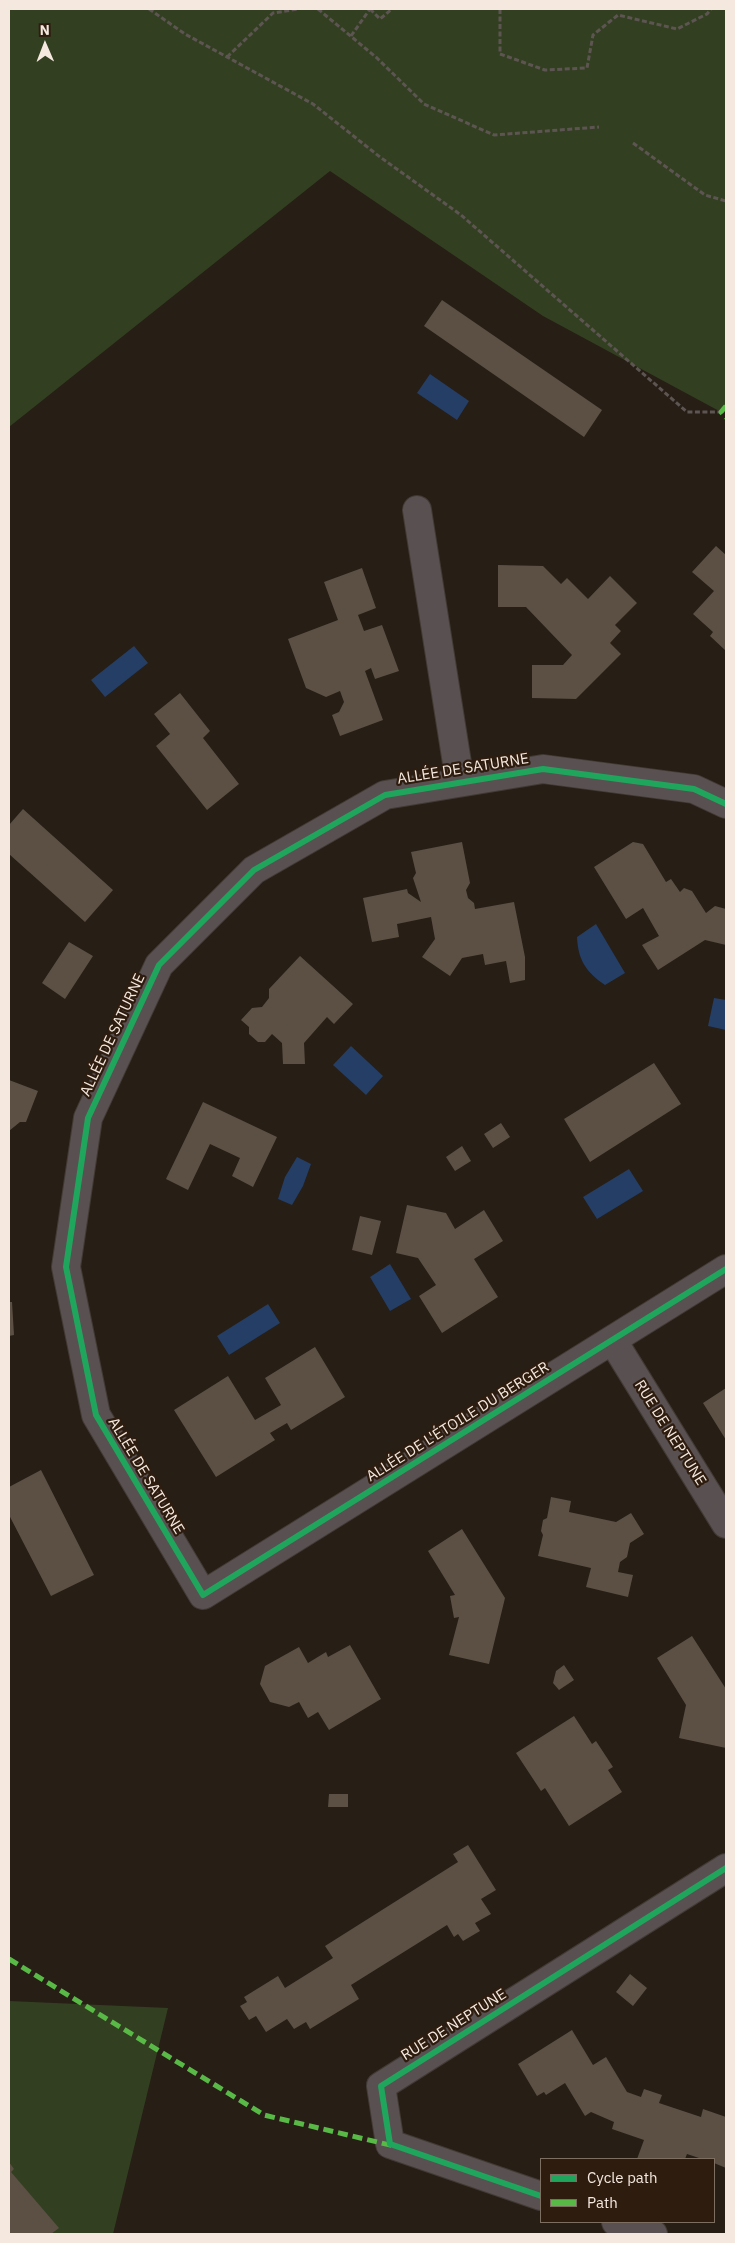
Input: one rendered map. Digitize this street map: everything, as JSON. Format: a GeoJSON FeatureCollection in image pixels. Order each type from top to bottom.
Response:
{"type":"FeatureCollection","features":[{"type":"Feature","properties":{"kind":"street","name":"ALLÉE DE SATURNE"},"geometry":{"type":"LineString","coordinates":[[417,510],[460,782]]}},
{"type":"Feature","properties":{"kind":"street","name":"ALLÉE DE SATURNE"},"geometry":{"type":"LineString","coordinates":[[203,1595],[96,1415],[66,1267],[88,1118],[160,965],[254,870],[385,795],[543,769],[694,790],[726,804]]}},
{"type":"Feature","properties":{"kind":"street","name":"ALLÉE DE L'ÉTOILE DU BERGER"},"geometry":{"type":"LineString","coordinates":[[203,1595],[726,1269]]}},
{"type":"Feature","properties":{"kind":"street","name":"RUE DE NEPTUNE"},"geometry":{"type":"LineString","coordinates":[[613,1341],[726,1524]]}},
{"type":"Feature","properties":{"kind":"street","name":"RUE DE NEPTUNE"},"geometry":{"type":"LineString","coordinates":[[540,2196],[390,2144],[381,2086],[726,1868]]}},
{"type":"Feature","properties":{"kind":"street"},"geometry":{"type":"LineString","coordinates":[[619,2223],[653,2234]]}},
{"type":"Feature","properties":{"kind":"path"},"geometry":{"type":"LineString","coordinates":[[149,9],[185,34],[313,104],[380,157],[461,215],[687,412],[721,412]]}},
{"type":"Feature","properties":{"kind":"path"},"geometry":{"type":"LineString","coordinates":[[227,57],[273,13],[299,9]]}},
{"type":"Feature","properties":{"kind":"path"},"geometry":{"type":"LineString","coordinates":[[318,9],[377,58],[424,104],[494,135],[599,127]]}},
{"type":"Feature","properties":{"kind":"path"},"geometry":{"type":"LineString","coordinates":[[352,36],[370,9],[380,19],[392,9]]}},
{"type":"Feature","properties":{"kind":"path"},"geometry":{"type":"LineString","coordinates":[[500,9],[500,54],[545,70],[587,68],[594,35],[618,15],[677,29],[707,14],[711,9]]}},
{"type":"Feature","properties":{"kind":"path"},"geometry":{"type":"LineString","coordinates":[[633,142],[705,195],[726,201]]}},
{"type":"Feature","properties":{"kind":"green space"},"geometry":{"type":"Polygon","coordinates":[[[9,9],[726,9],[726,406],[721,412],[543,316],[330,171],[9,427],[9,9]]]}},
{"type":"Feature","properties":{"kind":"green space"},"geometry":{"type":"Polygon","coordinates":[[[9,2001],[168,2008],[113,2234],[9,2234],[9,2001]]]}},
{"type":"Feature","properties":{"kind":"water"},"geometry":{"type":"Polygon","coordinates":[[[430,374],[469,401],[457,420],[417,393],[430,374]]]}},
{"type":"Feature","properties":{"kind":"water"},"geometry":{"type":"Polygon","coordinates":[[[134,646],[148,663],[105,697],[91,680],[134,646]]]}},
{"type":"Feature","properties":{"kind":"water"},"geometry":{"type":"Polygon","coordinates":[[[596,924],[625,973],[605,985],[584,965],[579,952],[577,937],[596,924]]]}},
{"type":"Feature","properties":{"kind":"water"},"geometry":{"type":"Polygon","coordinates":[[[714,998],[726,1000],[726,1030],[708,1026],[714,998]]]}},
{"type":"Feature","properties":{"kind":"water"},"geometry":{"type":"Polygon","coordinates":[[[351,1046],[383,1076],[366,1095],[333,1065],[351,1046]]]}},
{"type":"Feature","properties":{"kind":"water"},"geometry":{"type":"Polygon","coordinates":[[[297,1157],[311,1164],[303,1186],[292,1205],[278,1199],[285,1177],[297,1157]]]}},
{"type":"Feature","properties":{"kind":"water"},"geometry":{"type":"Polygon","coordinates":[[[629,1169],[643,1191],[597,1219],[583,1197],[629,1169]]]}},
{"type":"Feature","properties":{"kind":"water"},"geometry":{"type":"Polygon","coordinates":[[[390,1264],[411,1299],[390,1311],[370,1277],[390,1264]]]}},
{"type":"Feature","properties":{"kind":"water"},"geometry":{"type":"Polygon","coordinates":[[[268,1304],[280,1323],[229,1355],[217,1336],[268,1304]]]}},
{"type":"Feature","properties":{"kind":"building"},"geometry":{"type":"Polygon","coordinates":[[[442,300],[602,410],[584,437],[424,326],[442,300]]]}},
{"type":"Feature","properties":{"kind":"building"},"geometry":{"type":"Polygon","coordinates":[[[716,546],[726,555],[726,651],[710,636],[713,632],[693,614],[714,591],[692,572],[716,546]]]}},
{"type":"Feature","properties":{"kind":"building"},"geometry":{"type":"Polygon","coordinates":[[[498,565],[543,566],[561,584],[567,578],[588,599],[610,576],[637,603],[615,625],[621,631],[610,643],[621,654],[576,699],[532,698],[532,665],[563,665],[572,655],[526,607],[498,607],[498,565]]]}},
{"type":"Feature","properties":{"kind":"building"},"geometry":{"type":"Polygon","coordinates":[[[362,568],[376,608],[358,615],[364,631],[382,625],[399,671],[375,679],[371,668],[365,671],[383,720],[340,736],[332,715],[339,712],[344,702],[340,691],[326,697],[306,688],[288,639],[338,620],[324,582],[362,568]]]}},
{"type":"Feature","properties":{"kind":"building"},"geometry":{"type":"Polygon","coordinates":[[[180,693],[210,731],[203,738],[239,784],[207,810],[156,746],[170,734],[154,714],[180,693]]]}},
{"type":"Feature","properties":{"kind":"building"},"geometry":{"type":"Polygon","coordinates":[[[23,809],[113,890],[85,922],[9,854],[9,825],[23,809]]]}},
{"type":"Feature","properties":{"kind":"building"},"geometry":{"type":"Polygon","coordinates":[[[462,842],[470,883],[466,890],[468,898],[474,903],[475,909],[514,902],[525,957],[525,980],[510,983],[506,961],[485,965],[483,954],[462,958],[450,976],[422,957],[435,939],[431,917],[397,924],[399,937],[372,942],[363,898],[407,889],[408,893],[421,902],[413,878],[416,873],[411,852],[462,842]]]}},
{"type":"Feature","properties":{"kind":"building"},"geometry":{"type":"Polygon","coordinates":[[[633,842],[643,844],[666,882],[671,879],[680,892],[684,888],[692,891],[706,913],[715,906],[726,909],[726,945],[705,940],[658,970],[642,945],[659,936],[643,908],[626,919],[594,867],[633,842]]]}},
{"type":"Feature","properties":{"kind":"building"},"geometry":{"type":"Polygon","coordinates":[[[69,942],[93,956],[65,999],[42,983],[69,942]]]}},
{"type":"Feature","properties":{"kind":"building"},"geometry":{"type":"Polygon","coordinates":[[[300,956],[353,1004],[334,1024],[327,1017],[304,1043],[305,1064],[283,1064],[282,1043],[272,1034],[265,1042],[258,1042],[249,1034],[249,1027],[241,1020],[252,1008],[262,1007],[269,998],[269,989],[300,956]]]}},
{"type":"Feature","properties":{"kind":"building"},"geometry":{"type":"Polygon","coordinates":[[[654,1063],[681,1104],[590,1162],[564,1119],[654,1063]]]}},
{"type":"Feature","properties":{"kind":"building"},"geometry":{"type":"Polygon","coordinates":[[[9,1080],[38,1091],[26,1122],[20,1122],[9,1131],[9,1080]]]}},
{"type":"Feature","properties":{"kind":"building"},"geometry":{"type":"Polygon","coordinates":[[[203,1102],[277,1137],[253,1187],[232,1176],[240,1158],[210,1144],[188,1190],[166,1179],[203,1102]]]}},
{"type":"Feature","properties":{"kind":"building"},"geometry":{"type":"Polygon","coordinates":[[[501,1123],[510,1137],[493,1148],[484,1134],[501,1123]]]}},
{"type":"Feature","properties":{"kind":"building"},"geometry":{"type":"Polygon","coordinates":[[[462,1146],[471,1161],[455,1171],[446,1157],[462,1146]]]}},
{"type":"Feature","properties":{"kind":"building"},"geometry":{"type":"Polygon","coordinates":[[[407,1205],[446,1213],[455,1229],[484,1210],[503,1241],[474,1259],[498,1297],[442,1333],[419,1296],[436,1285],[418,1258],[396,1253],[407,1205]]]}},
{"type":"Feature","properties":{"kind":"building"},"geometry":{"type":"Polygon","coordinates":[[[360,1216],[381,1221],[372,1255],[352,1250],[360,1216]]]}},
{"type":"Feature","properties":{"kind":"building"},"geometry":{"type":"Polygon","coordinates":[[[9,1302],[12,1302],[14,1335],[9,1336],[9,1302]]]}},
{"type":"Feature","properties":{"kind":"building"},"geometry":{"type":"Polygon","coordinates":[[[315,1347],[345,1397],[291,1430],[287,1423],[270,1433],[275,1440],[216,1477],[174,1410],[228,1376],[255,1420],[281,1405],[265,1378],[315,1347]]]}},
{"type":"Feature","properties":{"kind":"building"},"geometry":{"type":"Polygon","coordinates":[[[726,1388],[726,1440],[703,1403],[726,1388]]]}},
{"type":"Feature","properties":{"kind":"building"},"geometry":{"type":"Polygon","coordinates":[[[41,1470],[94,1575],[51,1596],[9,1515],[9,1487],[41,1470]]]}},
{"type":"Feature","properties":{"kind":"building"},"geometry":{"type":"Polygon","coordinates":[[[551,1497],[571,1501],[569,1512],[616,1522],[631,1513],[644,1534],[630,1543],[627,1557],[620,1562],[618,1572],[633,1575],[628,1597],[586,1587],[591,1568],[538,1556],[543,1535],[541,1531],[543,1520],[547,1518],[551,1497]]]}},
{"type":"Feature","properties":{"kind":"building"},"geometry":{"type":"Polygon","coordinates":[[[462,1529],[505,1598],[489,1664],[449,1655],[459,1617],[454,1618],[450,1596],[455,1595],[428,1551],[462,1529]]]}},
{"type":"Feature","properties":{"kind":"building"},"geometry":{"type":"Polygon","coordinates":[[[692,1636],[726,1689],[726,1748],[679,1738],[686,1705],[657,1658],[692,1636]]]}},
{"type":"Feature","properties":{"kind":"building"},"geometry":{"type":"Polygon","coordinates":[[[350,1645],[381,1699],[329,1730],[318,1712],[308,1718],[299,1702],[289,1707],[270,1702],[260,1684],[265,1666],[299,1647],[308,1663],[326,1652],[328,1657],[350,1645]]]}},
{"type":"Feature","properties":{"kind":"building"},"geometry":{"type":"Polygon","coordinates":[[[564,1665],[574,1680],[559,1690],[553,1683],[556,1671],[564,1665]]]}},
{"type":"Feature","properties":{"kind":"building"},"geometry":{"type":"Polygon","coordinates":[[[574,1716],[592,1744],[596,1741],[613,1767],[608,1770],[622,1792],[569,1826],[545,1788],[541,1791],[516,1753],[574,1716]]]}},
{"type":"Feature","properties":{"kind":"building"},"geometry":{"type":"Polygon","coordinates":[[[329,1794],[348,1794],[348,1807],[328,1807],[329,1794]]]}},
{"type":"Feature","properties":{"kind":"building"},"geometry":{"type":"Polygon","coordinates":[[[468,1845],[496,1890],[481,1899],[491,1914],[475,1923],[480,1931],[463,1941],[458,1934],[454,1937],[447,1925],[351,1985],[359,1999],[310,2029],[306,2022],[294,2029],[287,2019],[266,2032],[256,2016],[249,2020],[240,2006],[247,2002],[244,1997],[278,1976],[285,1988],[333,1958],[325,1946],[458,1862],[453,1854],[468,1845]]]}},
{"type":"Feature","properties":{"kind":"building"},"geometry":{"type":"Polygon","coordinates":[[[630,1974],[647,1988],[633,2006],[616,1992],[630,1974]]]}},
{"type":"Feature","properties":{"kind":"building"},"geometry":{"type":"Polygon","coordinates":[[[572,2030],[593,2065],[606,2057],[627,2092],[641,2097],[644,2089],[662,2095],[659,2103],[701,2117],[703,2109],[726,2117],[726,2168],[715,2163],[715,2158],[699,2158],[687,2154],[685,2158],[637,2158],[644,2140],[612,2129],[614,2122],[591,2112],[585,2116],[565,2083],[546,2095],[544,2092],[537,2096],[518,2064],[572,2030]]]}},
{"type":"Feature","properties":{"kind":"building"},"geometry":{"type":"Polygon","coordinates":[[[9,2162],[14,2169],[11,2172],[59,2228],[51,2234],[9,2234],[9,2162]]]}},
{"type":"Feature","properties":{"kind":"marked path"},"geometry":{"type":"LineString","coordinates":[[726,406],[721,412],[726,418]]}},
{"type":"Feature","properties":{"kind":"marked path"},"geometry":{"type":"LineString","coordinates":[[9,1959],[264,2115],[394,2146]]}},
{"type":"Feature","properties":{"kind":"cycle path"},"geometry":{"type":"LineString","coordinates":[[726,804],[694,789],[543,769],[385,795],[254,870],[159,965],[88,1118],[66,1267],[96,1415],[203,1595],[726,1269]]}},
{"type":"Feature","properties":{"kind":"cycle path"},"geometry":{"type":"LineString","coordinates":[[540,2196],[390,2144],[381,2086],[726,1868]]}}]}
